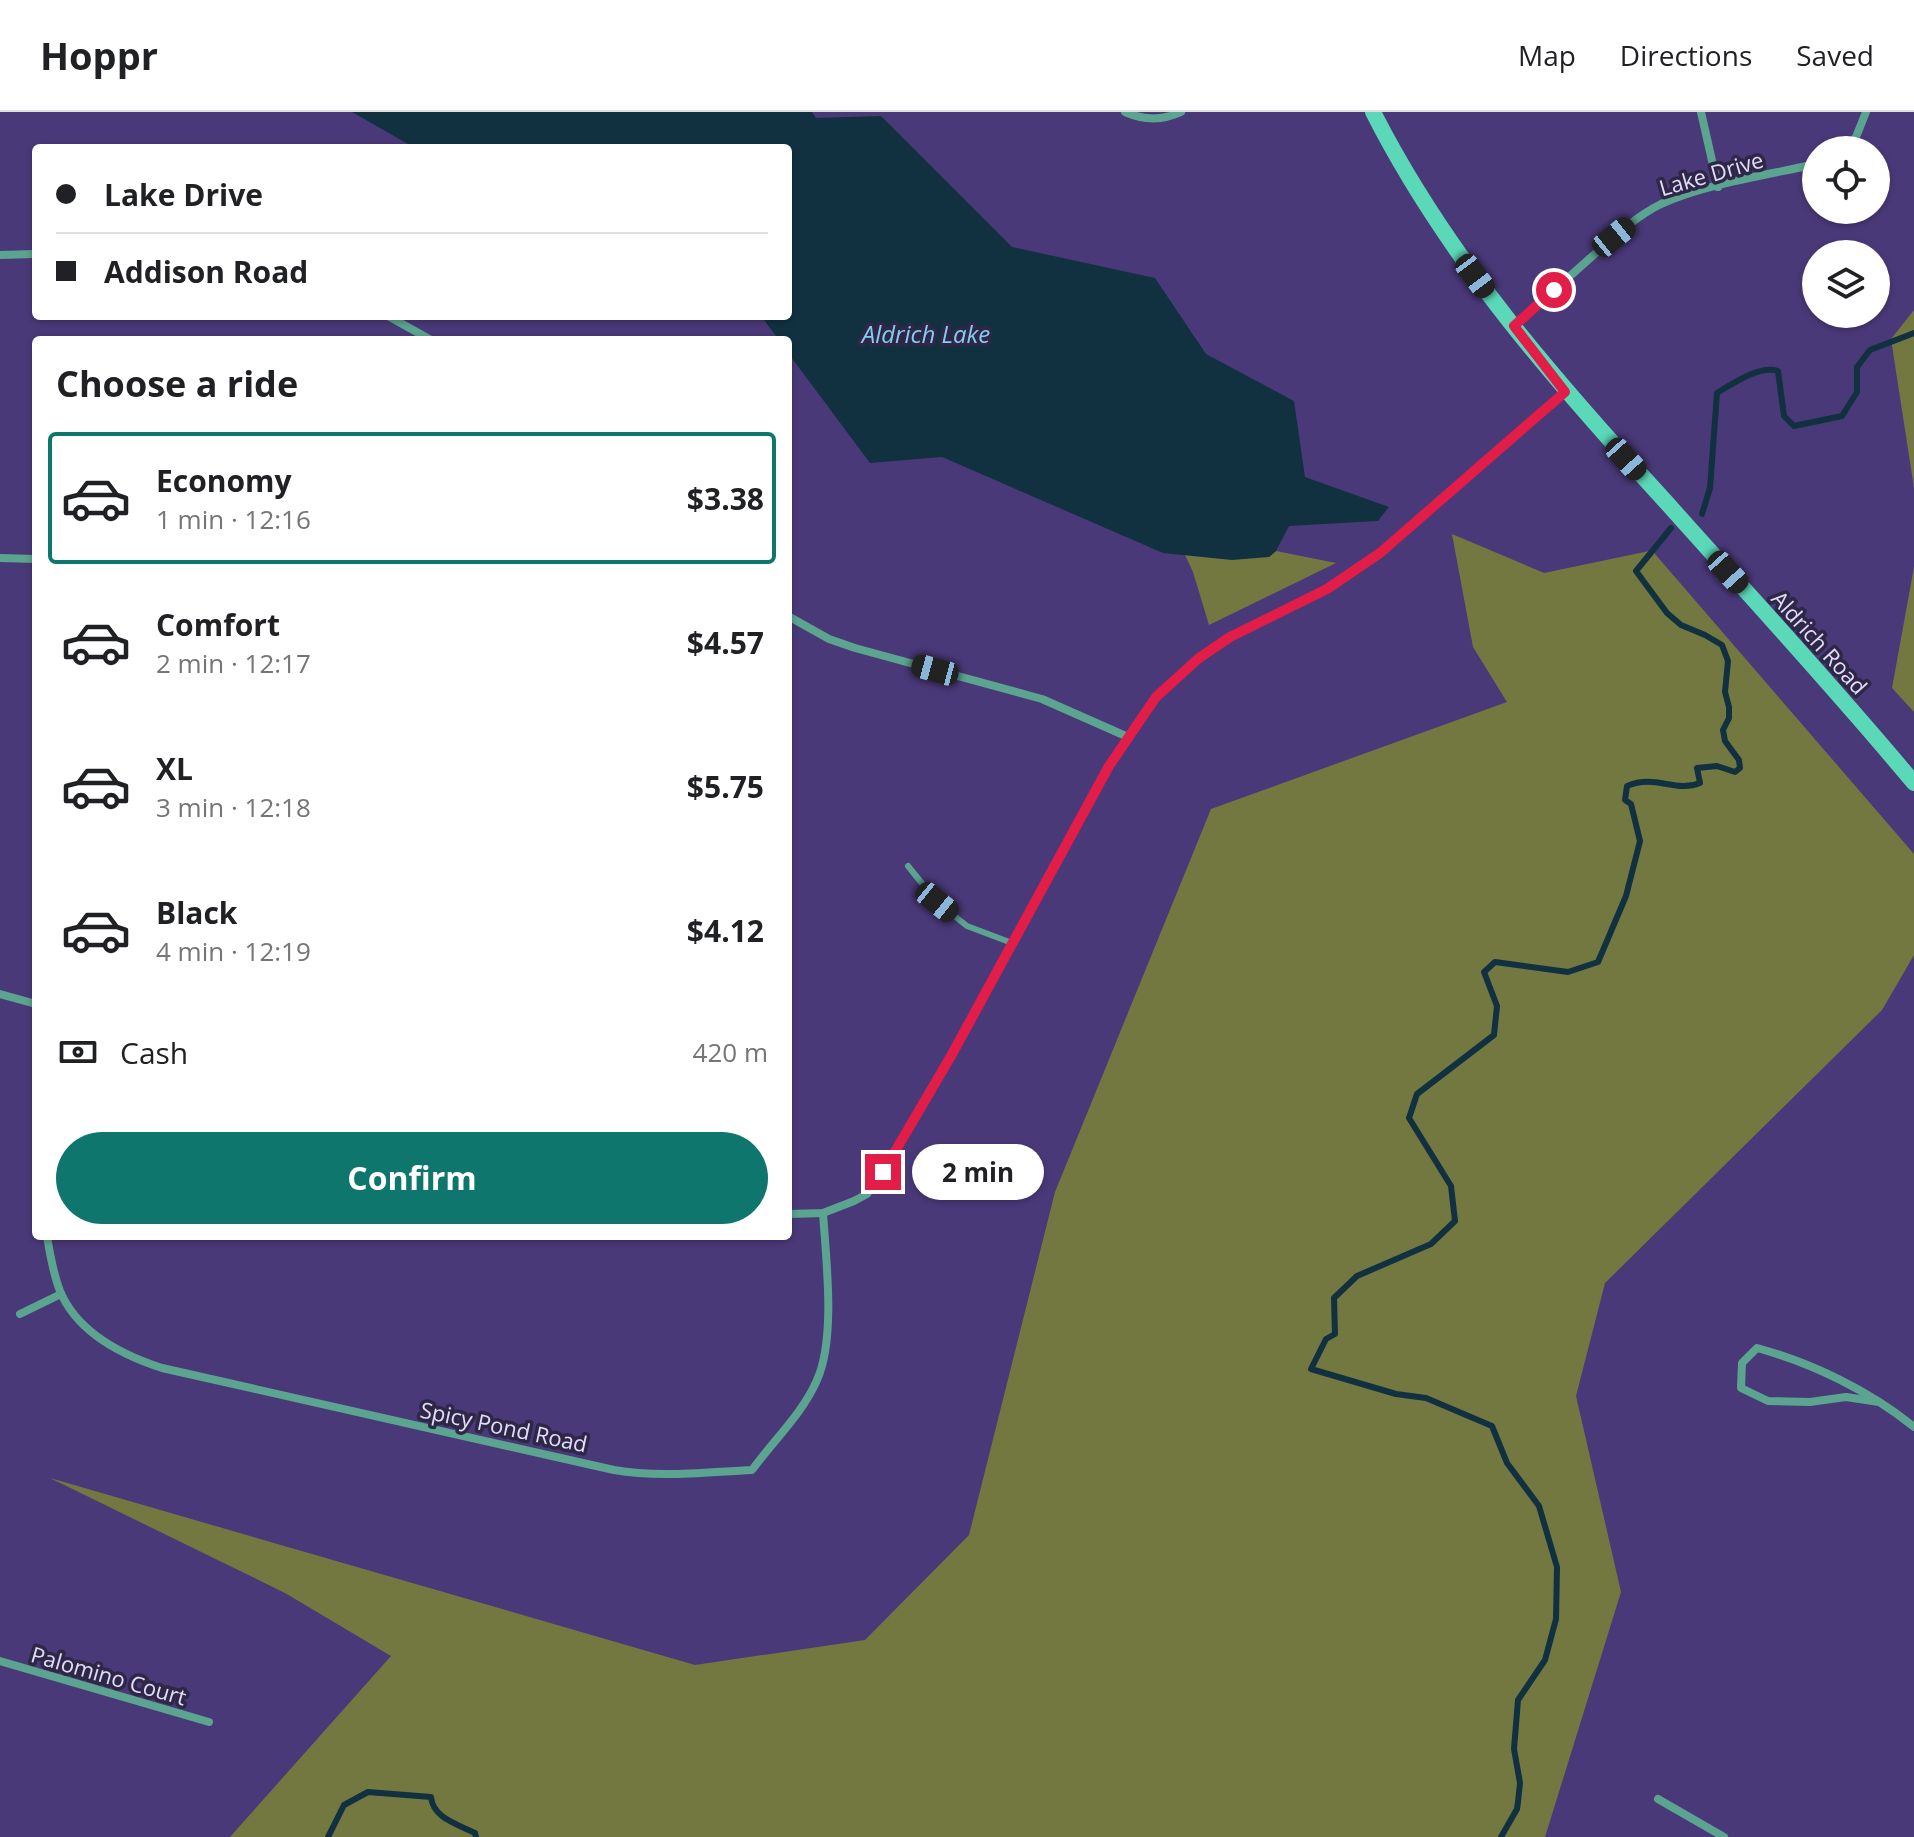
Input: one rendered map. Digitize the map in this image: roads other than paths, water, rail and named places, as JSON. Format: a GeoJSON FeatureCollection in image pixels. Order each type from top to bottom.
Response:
{"type":"FeatureCollection","features":[{"type":"Feature","properties":{"kind":"main road","name":"Aldrich Road"},"geometry":{"type":"LineString","coordinates":[[1373,112],[1419,194],[1461,258],[1565,392],[1914,783]]}},
{"type":"Feature","properties":{"kind":"street"},"geometry":{"type":"LineString","coordinates":[[1125,112],[1153,119],[1181,112]]}},
{"type":"Feature","properties":{"kind":"street"},"geometry":{"type":"LineString","coordinates":[[1701,112],[1718,187]]}},
{"type":"Feature","properties":{"kind":"street"},"geometry":{"type":"LineString","coordinates":[[1856,136],[1866,112]]}},
{"type":"Feature","properties":{"kind":"street","name":"Lake Drive"},"geometry":{"type":"LineString","coordinates":[[1514,326],[1638,217],[1674,198],[1802,167]]}},
{"type":"Feature","properties":{"kind":"street"},"geometry":{"type":"LineString","coordinates":[[0,255],[32,254]]}},
{"type":"Feature","properties":{"kind":"street"},"geometry":{"type":"LineString","coordinates":[[395,320],[424,336]]}},
{"type":"Feature","properties":{"kind":"street"},"geometry":{"type":"LineString","coordinates":[[792,1214],[823,1213],[867,1194],[883,1172],[1109,766],[1156,697],[1199,658],[1230,637],[1327,589],[1380,553],[1565,392]]}},
{"type":"Feature","properties":{"kind":"street"},"geometry":{"type":"LineString","coordinates":[[0,558],[32,559]]}},
{"type":"Feature","properties":{"kind":"street"},"geometry":{"type":"LineString","coordinates":[[792,618],[829,639],[1042,699],[1128,737]]}},
{"type":"Feature","properties":{"kind":"street"},"geometry":{"type":"LineString","coordinates":[[0,994],[32,1003]]}},
{"type":"Feature","properties":{"kind":"street","name":"Spicy Pond Road"},"geometry":{"type":"LineString","coordinates":[[48,1240],[53,1272],[61,1294],[83,1323],[104,1342],[140,1361],[636,1474],[752,1470],[809,1395],[824,1360],[827,1322],[823,1213]]}},
{"type":"Feature","properties":{"kind":"street"},"geometry":{"type":"LineString","coordinates":[[20,1314],[61,1294]]}},
{"type":"Feature","properties":{"kind":"street"},"geometry":{"type":"LineString","coordinates":[[1879,1402],[1846,1397],[1810,1402],[1768,1401],[1741,1388],[1742,1363],[1757,1348],[1786,1356],[1879,1402],[1914,1427]]}},
{"type":"Feature","properties":{"kind":"street","name":"Palomino Court"},"geometry":{"type":"LineString","coordinates":[[0,1661],[209,1722]]}},
{"type":"Feature","properties":{"kind":"street"},"geometry":{"type":"LineString","coordinates":[[1658,1799],[1724,1837]]}},
{"type":"Feature","properties":{"kind":"lane"},"geometry":{"type":"LineString","coordinates":[[908,866],[937,902],[967,926],[1012,943]]}},
{"type":"Feature","properties":{"kind":"water","name":"Aldrich Lake"},"geometry":{"type":"Polygon","coordinates":[[[352,112],[812,112],[816,118],[881,116],[1012,247],[1155,278],[1206,354],[1294,401],[1305,477],[1389,507],[1378,521],[1289,526],[1276,551],[1269,557],[1232,560],[1163,553],[942,457],[870,463],[792,358],[792,336],[776,336],[764,320],[792,320],[792,144],[408,144],[352,112]]]}},
{"type":"Feature","properties":{"kind":"waterway"},"geometry":{"type":"LineString","coordinates":[[1702,514],[1710,488],[1717,393],[1763,370],[1778,371],[1784,416],[1794,426],[1842,416],[1857,392],[1857,367],[1870,350],[1914,333]]}},
{"type":"Feature","properties":{"kind":"waterway"},"geometry":{"type":"LineString","coordinates":[[1501,1837],[1518,1802],[1520,1783],[1514,1749],[1518,1700],[1545,1660],[1556,1619],[1557,1567],[1539,1506],[1507,1463],[1492,1426],[1426,1398],[1396,1394],[1311,1369],[1326,1339],[1335,1334],[1334,1298],[1357,1276],[1431,1244],[1455,1221],[1451,1186],[1409,1118],[1417,1094],[1494,1035],[1497,1006],[1484,972],[1495,962],[1568,972],[1598,962],[1626,896],[1640,841],[1631,804],[1625,800],[1627,786],[1647,782],[1691,786],[1700,783],[1697,768],[1717,766],[1735,772],[1740,768],[1739,760],[1725,741],[1723,730],[1729,718],[1729,707],[1725,692],[1728,661],[1722,645],[1681,625],[1667,613],[1636,571],[1671,528]]}},
{"type":"Feature","properties":{"kind":"waterway"},"geometry":{"type":"LineString","coordinates":[[328,1837],[344,1805],[368,1792],[431,1797],[441,1815],[475,1833],[476,1837]]}}]}
